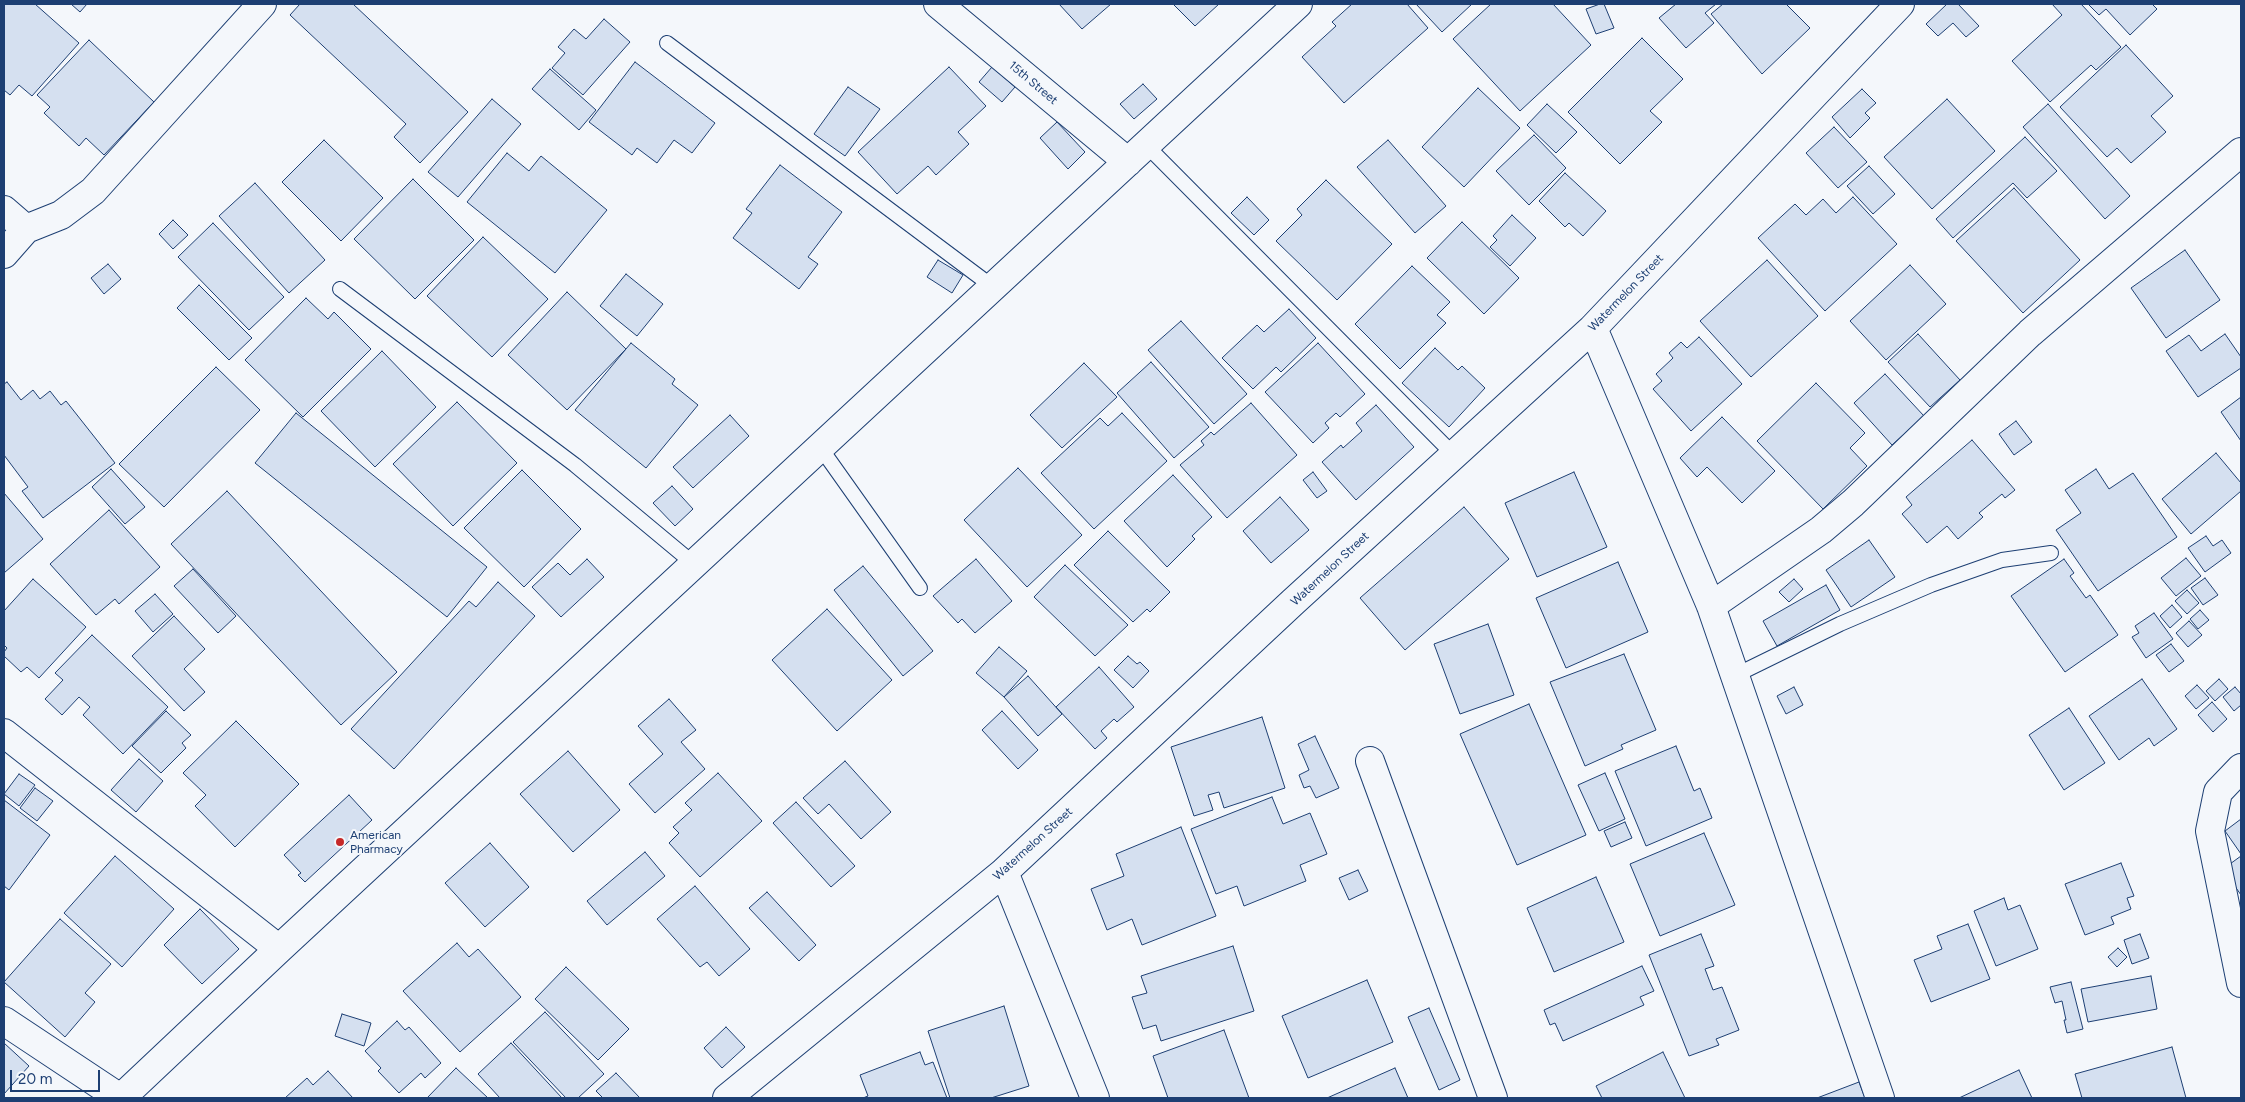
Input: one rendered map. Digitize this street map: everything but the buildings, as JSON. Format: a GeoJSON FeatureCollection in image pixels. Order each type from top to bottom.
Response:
{"type":"FeatureCollection","features":[{"type":"Feature","properties":{"kind":"street"},"geometry":{"type":"LineString","coordinates":[[4,254],[26,229],[61,215],[93,191],[262,4]]}},
{"type":"Feature","properties":{"kind":"street"},"geometry":{"type":"LineString","coordinates":[[4,1021],[121,1098],[279,949],[1298,4]]}},
{"type":"Feature","properties":{"kind":"street","name":"Watermelon Street"},"geometry":{"type":"LineString","coordinates":[[727,1098],[1004,872],[1593,328],[1900,4]]}},
{"type":"Feature","properties":{"kind":"street","name":"15th Street"},"geometry":{"type":"LineString","coordinates":[[941,5],[1137,153]]}},
{"type":"Feature","properties":{"kind":"street"},"geometry":{"type":"LineString","coordinates":[[1711,606],[1821,530],[1854,503],[2030,333],[2241,152]]}},
{"type":"Feature","properties":{"kind":"street"},"geometry":{"type":"LineString","coordinates":[[4,210],[26,229]]}},
{"type":"Feature","properties":{"kind":"street"},"geometry":{"type":"LineString","coordinates":[[1593,328],[1711,606],[1880,1098]]}},
{"type":"Feature","properties":{"kind":"street"},"geometry":{"type":"LineString","coordinates":[[4,733],[279,949]]}},
{"type":"Feature","properties":{"kind":"street"},"geometry":{"type":"LineString","coordinates":[[1370,760],[1494,1098]]}},
{"type":"Feature","properties":{"kind":"street"},"geometry":{"type":"LineString","coordinates":[[2241,768],[2218,792],[2210,831],[2241,983]]}},
{"type":"Feature","properties":{"kind":"street"},"geometry":{"type":"LineString","coordinates":[[1004,872],[1095,1098]]}},
{"type":"Feature","properties":{"kind":"lane"},"geometry":{"type":"LineString","coordinates":[[667,43],[993,287]]}},
{"type":"Feature","properties":{"kind":"lane"},"geometry":{"type":"LineString","coordinates":[[1137,153],[1454,455]]}},
{"type":"Feature","properties":{"kind":"lane"},"geometry":{"type":"LineString","coordinates":[[340,289],[575,465],[694,564]]}},
{"type":"Feature","properties":{"kind":"lane"},"geometry":{"type":"LineString","coordinates":[[820,447],[920,588]]}},
{"type":"Feature","properties":{"kind":"lane"},"geometry":{"type":"LineString","coordinates":[[1736,675],[1840,624],[1931,584],[2002,560],[2051,553]]}},
{"type":"Feature","properties":{"kind":"place","name":"American Pharmacy"},"geometry":{"type":"Point","coordinates":[340,842]}}]}
